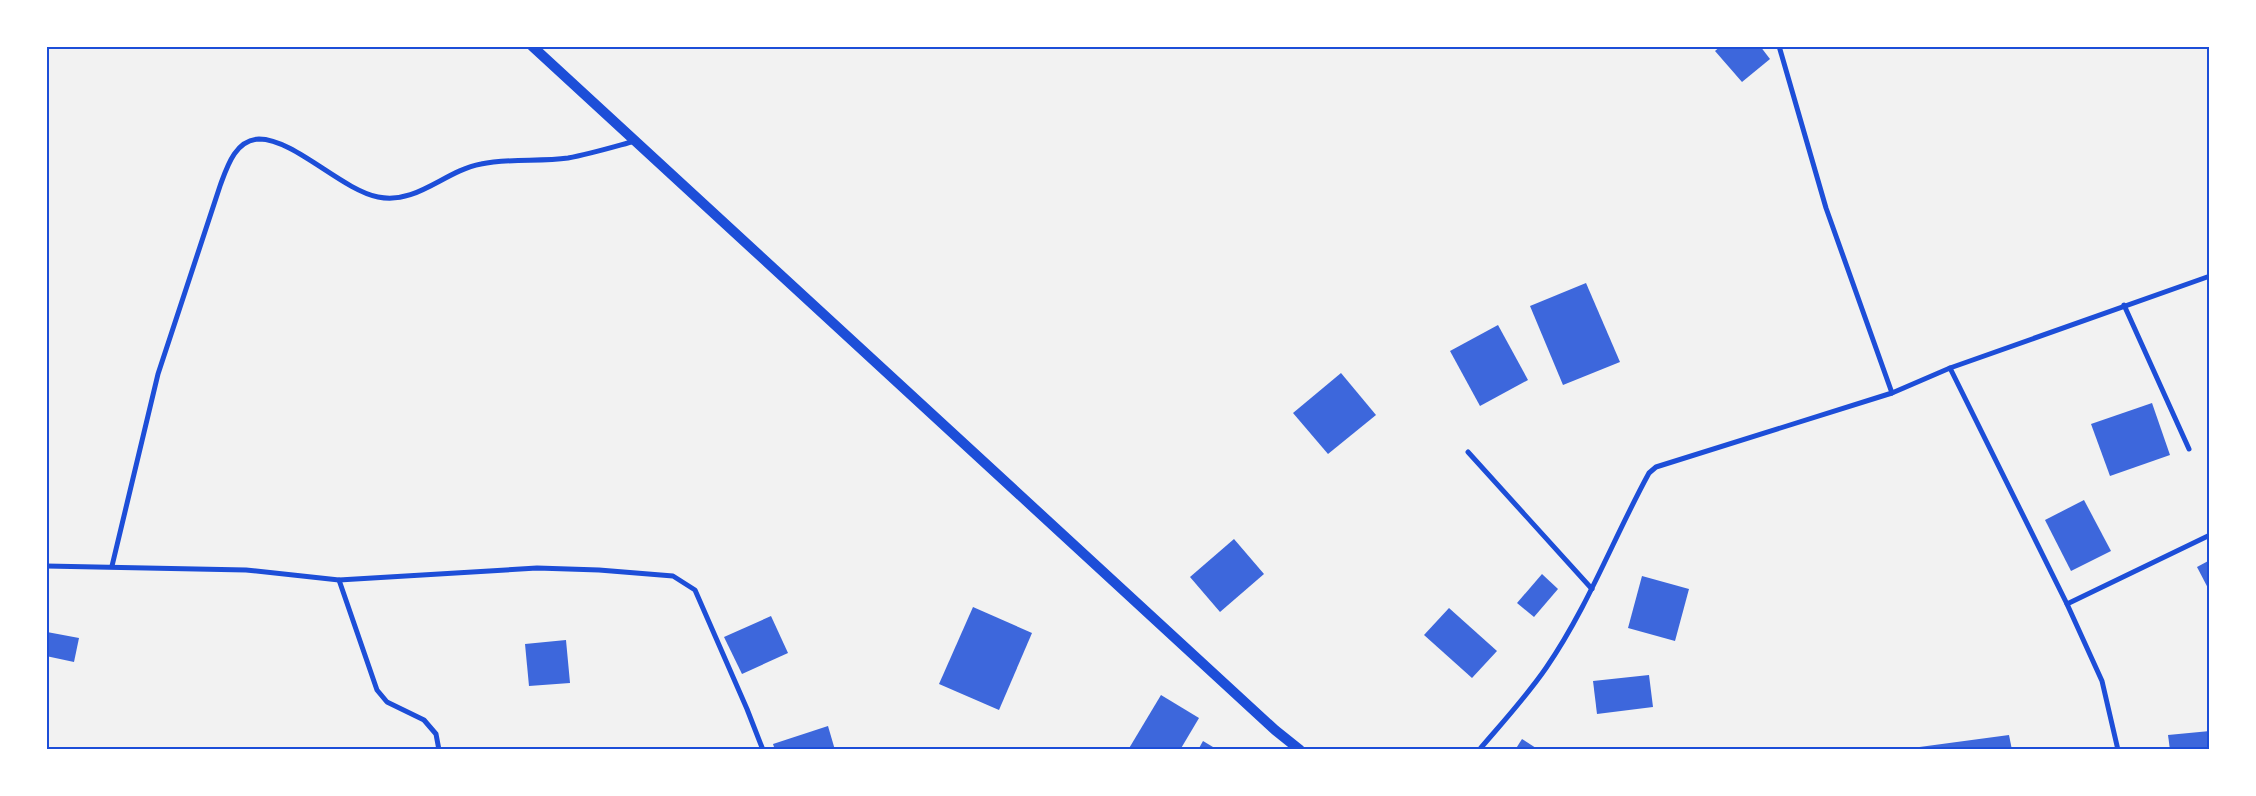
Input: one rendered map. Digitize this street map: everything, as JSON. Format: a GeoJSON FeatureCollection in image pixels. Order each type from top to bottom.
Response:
{"type":"FeatureCollection","features":[{"type":"Feature","properties":{"kind":"main road"},"geometry":{"type":"LineString","coordinates":[[532,46],[1268,723],[1300,750]]}},
{"type":"Feature","properties":{"kind":"street"},"geometry":{"type":"LineString","coordinates":[[1779,46],[1826,208],[1892,393]]}},
{"type":"Feature","properties":{"kind":"street"},"geometry":{"type":"LineString","coordinates":[[112,566],[158,374],[220,186],[231,158],[241,146],[258,139],[274,142],[292,150],[364,194],[398,199],[412,195],[480,164],[568,158],[635,141]]}},
{"type":"Feature","properties":{"kind":"street"},"geometry":{"type":"LineString","coordinates":[[1479,750],[1514,710],[1547,667],[1592,589],[1649,473],[1656,467],[1892,393],[1950,368],[2210,276]]}},
{"type":"Feature","properties":{"kind":"street"},"geometry":{"type":"LineString","coordinates":[[2124,305],[2189,449]]}},
{"type":"Feature","properties":{"kind":"street"},"geometry":{"type":"LineString","coordinates":[[1950,368],[2067,604],[2102,681],[2118,750]]}},
{"type":"Feature","properties":{"kind":"street"},"geometry":{"type":"LineString","coordinates":[[1468,452],[1592,589]]}},
{"type":"Feature","properties":{"kind":"street"},"geometry":{"type":"LineString","coordinates":[[2067,604],[2210,535]]}},
{"type":"Feature","properties":{"kind":"street"},"geometry":{"type":"LineString","coordinates":[[46,566],[246,570],[339,580],[537,568],[599,570],[673,576],[695,590],[748,710],[763,750]]}},
{"type":"Feature","properties":{"kind":"street"},"geometry":{"type":"LineString","coordinates":[[339,580],[377,690],[387,702],[424,720],[436,734],[439,750]]}},
{"type":"Feature","properties":{"kind":"building"},"geometry":{"type":"Polygon","coordinates":[[[1721,46],[1760,46],[1770,59],[1742,82],[1715,51],[1721,46]]]}},
{"type":"Feature","properties":{"kind":"building"},"geometry":{"type":"Polygon","coordinates":[[[1586,283],[1620,362],[1563,385],[1530,306],[1586,283]]]}},
{"type":"Feature","properties":{"kind":"building"},"geometry":{"type":"Polygon","coordinates":[[[1498,325],[1528,380],[1480,406],[1450,351],[1498,325]]]}},
{"type":"Feature","properties":{"kind":"building"},"geometry":{"type":"Polygon","coordinates":[[[1341,373],[1376,415],[1328,454],[1293,413],[1341,373]]]}},
{"type":"Feature","properties":{"kind":"building"},"geometry":{"type":"Polygon","coordinates":[[[2152,403],[2170,455],[2110,476],[2091,424],[2152,403]]]}},
{"type":"Feature","properties":{"kind":"building"},"geometry":{"type":"Polygon","coordinates":[[[2084,500],[2111,551],[2071,571],[2045,520],[2084,500]]]}},
{"type":"Feature","properties":{"kind":"building"},"geometry":{"type":"Polygon","coordinates":[[[1234,539],[1264,574],[1220,612],[1190,577],[1234,539]]]}},
{"type":"Feature","properties":{"kind":"building"},"geometry":{"type":"Polygon","coordinates":[[[2210,560],[2210,592],[2197,567],[2210,560]]]}},
{"type":"Feature","properties":{"kind":"building"},"geometry":{"type":"Polygon","coordinates":[[[1542,574],[1558,589],[1534,617],[1517,603],[1542,574]]]}},
{"type":"Feature","properties":{"kind":"building"},"geometry":{"type":"Polygon","coordinates":[[[1642,576],[1689,589],[1675,641],[1628,628],[1642,576]]]}},
{"type":"Feature","properties":{"kind":"building"},"geometry":{"type":"Polygon","coordinates":[[[973,607],[1032,633],[999,710],[939,684],[973,607]]]}},
{"type":"Feature","properties":{"kind":"building"},"geometry":{"type":"Polygon","coordinates":[[[1449,608],[1497,651],[1472,678],[1424,635],[1449,608]]]}},
{"type":"Feature","properties":{"kind":"building"},"geometry":{"type":"Polygon","coordinates":[[[771,616],[788,653],[742,674],[724,637],[771,616]]]}},
{"type":"Feature","properties":{"kind":"building"},"geometry":{"type":"Polygon","coordinates":[[[47,632],[79,638],[74,662],[46,656],[47,632]]]}},
{"type":"Feature","properties":{"kind":"building"},"geometry":{"type":"Polygon","coordinates":[[[566,640],[570,683],[529,686],[525,644],[566,640]]]}},
{"type":"Feature","properties":{"kind":"building"},"geometry":{"type":"Polygon","coordinates":[[[1649,675],[1653,707],[1597,714],[1593,681],[1649,675]]]}},
{"type":"Feature","properties":{"kind":"building"},"geometry":{"type":"Polygon","coordinates":[[[1161,695],[1199,718],[1180,750],[1128,750],[1161,695]]]}},
{"type":"Feature","properties":{"kind":"building"},"geometry":{"type":"Polygon","coordinates":[[[828,726],[835,750],[775,750],[773,744],[828,726]]]}},
{"type":"Feature","properties":{"kind":"building"},"geometry":{"type":"Polygon","coordinates":[[[2210,731],[2210,750],[2170,750],[2168,735],[2210,731]]]}},
{"type":"Feature","properties":{"kind":"building"},"geometry":{"type":"Polygon","coordinates":[[[2009,735],[2012,750],[1912,750],[1912,748],[2009,735]]]}},
{"type":"Feature","properties":{"kind":"building"},"geometry":{"type":"Polygon","coordinates":[[[1522,739],[1539,750],[1515,750],[1522,739]]]}},
{"type":"Feature","properties":{"kind":"building"},"geometry":{"type":"Polygon","coordinates":[[[1203,741],[1218,750],[1198,750],[1203,741]]]}}]}
